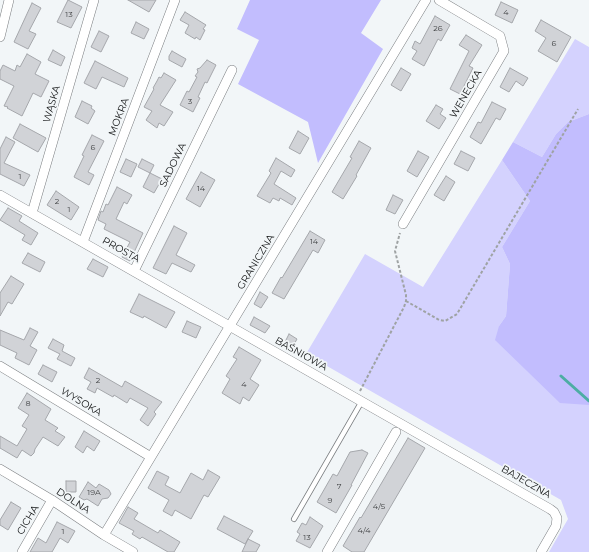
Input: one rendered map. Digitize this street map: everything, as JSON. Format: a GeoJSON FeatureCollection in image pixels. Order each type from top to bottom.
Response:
{"type":"FeatureCollection","features":[{"type":"Feature","properties":{"kind":"street"},"geometry":{"type":"LineString","coordinates":[[0,37],[9,0]]}},
{"type":"Feature","properties":{"kind":"street","name":"WĄSKA"},"geometry":{"type":"LineString","coordinates":[[32,213],[94,0]]}},
{"type":"Feature","properties":{"kind":"street","name":"MOKRA"},"geometry":{"type":"LineString","coordinates":[[83,242],[175,0]]}},
{"type":"Feature","properties":{"kind":"street","name":"GRANICZNA"},"geometry":{"type":"LineString","coordinates":[[104,535],[426,0]]}},
{"type":"Feature","properties":{"kind":"street","name":"WENECKA"},"geometry":{"type":"LineString","coordinates":[[403,224],[504,51],[500,36],[439,0]]}},
{"type":"Feature","properties":{"kind":"street","name":"SADOWA"},"geometry":{"type":"LineString","coordinates":[[134,271],[232,70]]}},
{"type":"Feature","properties":{"kind":"street","name":"PROSTA"},"geometry":{"type":"LineString","coordinates":[[0,195],[230,326]]}},
{"type":"Feature","properties":{"kind":"street","name":"BAŚNIOWA"},"geometry":{"type":"LineString","coordinates":[[230,326],[489,474]]}},
{"type":"Feature","properties":{"kind":"street","name":"WYSOKA"},"geometry":{"type":"LineString","coordinates":[[0,366],[151,457]]}},
{"type":"Feature","properties":{"kind":"street"},"geometry":{"type":"LineString","coordinates":[[327,552],[396,432]]}},
{"type":"Feature","properties":{"kind":"street","name":"DOLNA"},"geometry":{"type":"LineString","coordinates":[[0,470],[52,500],[104,535],[133,552]]}},
{"type":"Feature","properties":{"kind":"street","name":"BAJECZNA"},"geometry":{"type":"LineString","coordinates":[[489,474],[554,512],[556,526],[541,552]]}},
{"type":"Feature","properties":{"kind":"street","name":"CICHA"},"geometry":{"type":"LineString","coordinates":[[22,552],[52,500]]}},
{"type":"Feature","properties":{"kind":"lane"},"geometry":{"type":"LineString","coordinates":[[294,519],[359,399]]}},
{"type":"Feature","properties":{"kind":"path"},"geometry":{"type":"LineString","coordinates":[[406,302],[439,320],[445,321],[457,314],[578,109]]}},
{"type":"Feature","properties":{"kind":"path"},"geometry":{"type":"LineString","coordinates":[[359,399],[406,302],[406,295],[395,251],[398,236],[403,224]]}},
{"type":"Feature","properties":{"kind":"shaded area"},"geometry":{"type":"Polygon","coordinates":[[[250,0],[381,0],[361,33],[383,49],[318,163],[308,122],[238,84],[259,40],[237,29],[250,0]]]}},
{"type":"Feature","properties":{"kind":"shaded area"},"geometry":{"type":"Polygon","coordinates":[[[575,39],[589,47],[589,114],[568,122],[556,134],[542,157],[513,142],[575,39]]]}},
{"type":"Feature","properties":{"kind":"shaded area"},"geometry":{"type":"Polygon","coordinates":[[[589,114],[589,405],[560,403],[495,340],[499,326],[506,316],[510,264],[502,247],[530,201],[502,160],[513,142],[542,157],[556,134],[568,122],[589,114]]]}},
{"type":"Feature","properties":{"kind":"shaded area"},"geometry":{"type":"Polygon","coordinates":[[[502,160],[530,201],[502,247],[510,264],[506,316],[499,326],[589,405],[589,552],[549,552],[568,519],[561,500],[306,354],[365,254],[423,287],[502,160]]]}},
{"type":"Feature","properties":{"kind":"building"},"geometry":{"type":"Polygon","coordinates":[[[68,0],[82,7],[71,28],[57,22],[68,0]]]}},
{"type":"Feature","properties":{"kind":"building"},"geometry":{"type":"Polygon","coordinates":[[[128,0],[156,0],[149,12],[128,0]]]}},
{"type":"Feature","properties":{"kind":"building"},"geometry":{"type":"Polygon","coordinates":[[[501,2],[518,10],[512,23],[495,15],[501,2]]]}},
{"type":"Feature","properties":{"kind":"building"},"geometry":{"type":"Polygon","coordinates":[[[32,3],[41,8],[29,31],[36,34],[28,49],[14,42],[32,3]]]}},
{"type":"Feature","properties":{"kind":"building"},"geometry":{"type":"Polygon","coordinates":[[[185,12],[206,25],[203,29],[205,30],[200,40],[196,37],[195,39],[185,33],[189,25],[180,20],[185,12]]]}},
{"type":"Feature","properties":{"kind":"building"},"geometry":{"type":"Polygon","coordinates":[[[435,16],[450,25],[441,41],[438,39],[424,66],[412,59],[417,51],[412,48],[415,41],[420,44],[435,16]]]}},
{"type":"Feature","properties":{"kind":"building"},"geometry":{"type":"Polygon","coordinates":[[[541,20],[571,37],[557,62],[538,51],[546,38],[535,31],[541,20]]]}},
{"type":"Feature","properties":{"kind":"building"},"geometry":{"type":"Polygon","coordinates":[[[136,22],[149,29],[144,39],[131,33],[136,22]]]}},
{"type":"Feature","properties":{"kind":"building"},"geometry":{"type":"Polygon","coordinates":[[[99,31],[109,36],[101,52],[91,47],[99,31]]]}},
{"type":"Feature","properties":{"kind":"building"},"geometry":{"type":"Polygon","coordinates":[[[466,35],[482,45],[469,66],[473,68],[460,94],[450,89],[469,51],[459,45],[466,35]]]}},
{"type":"Feature","properties":{"kind":"building"},"geometry":{"type":"Polygon","coordinates":[[[53,50],[65,57],[61,66],[48,60],[53,50]]]}},
{"type":"Feature","properties":{"kind":"building"},"geometry":{"type":"Polygon","coordinates":[[[172,51],[186,59],[182,67],[169,60],[169,56],[172,51]]]}},
{"type":"Feature","properties":{"kind":"building"},"geometry":{"type":"Polygon","coordinates":[[[27,54],[41,62],[35,74],[49,81],[41,97],[33,93],[22,116],[4,106],[14,86],[0,79],[0,71],[3,65],[15,71],[17,65],[20,67],[27,54]]]}},
{"type":"Feature","properties":{"kind":"building"},"geometry":{"type":"Polygon","coordinates":[[[207,60],[216,65],[207,83],[205,82],[198,97],[200,98],[193,112],[180,105],[187,91],[189,92],[197,77],[195,76],[198,72],[197,69],[200,68],[207,60]]]}},
{"type":"Feature","properties":{"kind":"building"},"geometry":{"type":"Polygon","coordinates":[[[95,61],[128,78],[124,87],[102,77],[96,89],[84,83],[95,61]]]}},
{"type":"Feature","properties":{"kind":"building"},"geometry":{"type":"Polygon","coordinates":[[[401,68],[411,74],[401,91],[391,85],[401,68]]]}},
{"type":"Feature","properties":{"kind":"building"},"geometry":{"type":"Polygon","coordinates":[[[510,68],[528,78],[523,86],[516,81],[509,92],[500,87],[510,68]]]}},
{"type":"Feature","properties":{"kind":"building"},"geometry":{"type":"Polygon","coordinates":[[[164,73],[176,80],[160,105],[173,112],[164,126],[159,123],[157,128],[146,120],[152,111],[144,107],[159,77],[161,78],[164,73]]]}},
{"type":"Feature","properties":{"kind":"building"},"geometry":{"type":"Polygon","coordinates":[[[82,101],[92,106],[91,108],[95,111],[88,124],[75,117],[82,101]]]}},
{"type":"Feature","properties":{"kind":"building"},"geometry":{"type":"Polygon","coordinates":[[[492,102],[506,109],[500,120],[496,118],[481,144],[470,137],[478,122],[481,123],[492,102]]]}},
{"type":"Feature","properties":{"kind":"building"},"geometry":{"type":"Polygon","coordinates":[[[436,105],[443,109],[440,114],[446,118],[439,129],[426,121],[436,105]]]}},
{"type":"Feature","properties":{"kind":"building"},"geometry":{"type":"Polygon","coordinates":[[[20,124],[46,138],[38,152],[13,138],[20,124]]]}},
{"type":"Feature","properties":{"kind":"building"},"geometry":{"type":"Polygon","coordinates":[[[298,131],[309,138],[300,154],[289,148],[298,131]]]}},
{"type":"Feature","properties":{"kind":"building"},"geometry":{"type":"Polygon","coordinates":[[[92,135],[104,141],[88,172],[94,175],[89,185],[74,177],[84,156],[82,155],[92,135]]]}},
{"type":"Feature","properties":{"kind":"building"},"geometry":{"type":"Polygon","coordinates":[[[6,137],[15,142],[4,163],[30,175],[24,186],[0,174],[0,149],[6,137]]]}},
{"type":"Feature","properties":{"kind":"building"},"geometry":{"type":"Polygon","coordinates":[[[359,141],[371,148],[356,175],[357,176],[343,199],[332,192],[352,158],[350,157],[359,141]]]}},
{"type":"Feature","properties":{"kind":"building"},"geometry":{"type":"Polygon","coordinates":[[[418,151],[429,157],[417,177],[407,171],[418,151]]]}},
{"type":"Feature","properties":{"kind":"building"},"geometry":{"type":"Polygon","coordinates":[[[461,151],[475,158],[468,171],[454,164],[461,151]]]}},
{"type":"Feature","properties":{"kind":"building"},"geometry":{"type":"Polygon","coordinates":[[[276,158],[295,170],[291,177],[281,171],[274,184],[296,198],[292,205],[280,198],[279,201],[273,198],[270,203],[257,196],[271,173],[269,171],[276,158]]]}},
{"type":"Feature","properties":{"kind":"building"},"geometry":{"type":"Polygon","coordinates":[[[126,159],[137,164],[131,177],[120,172],[126,159]]]}},
{"type":"Feature","properties":{"kind":"building"},"geometry":{"type":"Polygon","coordinates":[[[142,159],[154,165],[150,173],[138,167],[142,159]]]}},
{"type":"Feature","properties":{"kind":"building"},"geometry":{"type":"Polygon","coordinates":[[[201,172],[215,180],[200,207],[186,199],[201,172]]]}},
{"type":"Feature","properties":{"kind":"building"},"geometry":{"type":"Polygon","coordinates":[[[150,173],[162,179],[154,193],[143,187],[150,173]]]}},
{"type":"Feature","properties":{"kind":"building"},"geometry":{"type":"Polygon","coordinates":[[[446,176],[455,182],[444,201],[434,195],[446,176]]]}},
{"type":"Feature","properties":{"kind":"building"},"geometry":{"type":"Polygon","coordinates":[[[117,187],[132,195],[127,204],[124,202],[116,219],[143,233],[130,261],[122,257],[130,242],[104,229],[106,224],[98,220],[101,211],[103,212],[106,204],[108,205],[117,187]]]}},
{"type":"Feature","properties":{"kind":"building"},"geometry":{"type":"Polygon","coordinates":[[[56,191],[79,207],[71,220],[47,205],[56,191]]]}},
{"type":"Feature","properties":{"kind":"building"},"geometry":{"type":"Polygon","coordinates":[[[393,195],[403,200],[395,214],[386,210],[393,195]]]}},
{"type":"Feature","properties":{"kind":"building"},"geometry":{"type":"Polygon","coordinates":[[[8,208],[22,216],[19,221],[38,233],[31,245],[22,240],[25,235],[0,220],[8,208]]]}},
{"type":"Feature","properties":{"kind":"building"},"geometry":{"type":"Polygon","coordinates":[[[174,226],[187,233],[176,255],[195,265],[191,272],[172,263],[166,274],[153,268],[174,226]]]}},
{"type":"Feature","properties":{"kind":"building"},"geometry":{"type":"Polygon","coordinates":[[[310,231],[325,240],[318,253],[313,250],[284,299],[272,293],[310,231]]]}},
{"type":"Feature","properties":{"kind":"building"},"geometry":{"type":"Polygon","coordinates":[[[28,253],[45,262],[40,272],[22,263],[28,253]]]}},
{"type":"Feature","properties":{"kind":"building"},"geometry":{"type":"Polygon","coordinates":[[[93,259],[108,267],[103,277],[87,269],[93,259]]]}},
{"type":"Feature","properties":{"kind":"building"},"geometry":{"type":"Polygon","coordinates":[[[11,276],[24,284],[12,304],[8,302],[0,316],[0,293],[11,276]]]}},
{"type":"Feature","properties":{"kind":"building"},"geometry":{"type":"Polygon","coordinates":[[[260,292],[268,297],[261,308],[254,304],[260,292]]]}},
{"type":"Feature","properties":{"kind":"building"},"geometry":{"type":"Polygon","coordinates":[[[139,294],[175,312],[166,328],[144,316],[143,318],[130,312],[139,294]]]}},
{"type":"Feature","properties":{"kind":"building"},"geometry":{"type":"Polygon","coordinates":[[[254,317],[270,326],[265,333],[250,325],[254,317]]]}},
{"type":"Feature","properties":{"kind":"building"},"geometry":{"type":"Polygon","coordinates":[[[187,321],[201,327],[196,338],[182,332],[187,321]]]}},
{"type":"Feature","properties":{"kind":"building"},"geometry":{"type":"Polygon","coordinates":[[[30,328],[38,332],[30,346],[37,350],[29,365],[15,358],[17,353],[0,345],[0,330],[24,340],[30,328]]]}},
{"type":"Feature","properties":{"kind":"building"},"geometry":{"type":"Polygon","coordinates":[[[289,334],[297,339],[292,348],[284,344],[289,334]]]}},
{"type":"Feature","properties":{"kind":"building"},"geometry":{"type":"Polygon","coordinates":[[[53,339],[64,345],[62,351],[75,358],[71,366],[57,359],[60,354],[48,348],[53,339]]]}},
{"type":"Feature","properties":{"kind":"building"},"geometry":{"type":"Polygon","coordinates":[[[239,347],[261,360],[250,379],[259,385],[249,401],[243,397],[240,404],[222,393],[230,379],[226,376],[237,359],[233,357],[239,347]]]}},
{"type":"Feature","properties":{"kind":"building"},"geometry":{"type":"Polygon","coordinates":[[[43,365],[57,372],[52,382],[38,374],[43,365]]]}},
{"type":"Feature","properties":{"kind":"building"},"geometry":{"type":"Polygon","coordinates":[[[89,368],[122,387],[125,381],[162,402],[154,412],[156,414],[148,426],[140,420],[148,408],[130,398],[127,403],[114,395],[113,397],[97,388],[95,393],[87,389],[91,382],[84,378],[89,368]]]}},
{"type":"Feature","properties":{"kind":"building"},"geometry":{"type":"Polygon","coordinates":[[[27,393],[51,409],[45,420],[58,428],[55,431],[65,437],[58,446],[43,437],[31,456],[22,450],[17,458],[0,448],[0,436],[17,446],[27,429],[22,426],[29,415],[18,408],[27,393]]]}},
{"type":"Feature","properties":{"kind":"building"},"geometry":{"type":"Polygon","coordinates":[[[84,431],[100,441],[94,451],[87,446],[83,453],[75,447],[84,431]]]}},
{"type":"Feature","properties":{"kind":"building"},"geometry":{"type":"Polygon","coordinates":[[[408,438],[425,448],[364,552],[352,552],[343,546],[408,438]]]}},
{"type":"Feature","properties":{"kind":"building"},"geometry":{"type":"Polygon","coordinates":[[[362,450],[368,453],[336,513],[317,502],[333,474],[337,476],[350,452],[362,450]]]}},
{"type":"Feature","properties":{"kind":"building"},"geometry":{"type":"Polygon","coordinates":[[[208,470],[220,477],[208,497],[204,495],[191,519],[175,510],[172,516],[163,511],[169,500],[148,488],[157,471],[169,477],[165,485],[180,493],[191,473],[203,480],[208,470]]]}},
{"type":"Feature","properties":{"kind":"building"},"geometry":{"type":"Polygon","coordinates":[[[66,481],[76,481],[76,492],[66,492],[66,481]]]}},
{"type":"Feature","properties":{"kind":"building"},"geometry":{"type":"Polygon","coordinates":[[[88,482],[96,488],[99,484],[109,490],[111,494],[108,498],[102,499],[98,506],[87,499],[84,500],[79,497],[88,482]]]}},
{"type":"Feature","properties":{"kind":"building"},"geometry":{"type":"Polygon","coordinates":[[[11,502],[21,508],[8,530],[0,525],[0,520],[11,502]]]}},
{"type":"Feature","properties":{"kind":"building"},"geometry":{"type":"Polygon","coordinates":[[[128,507],[138,513],[134,519],[158,533],[160,530],[180,542],[174,552],[168,552],[142,537],[140,539],[132,534],[134,531],[119,523],[128,507]]]}},
{"type":"Feature","properties":{"kind":"building"},"geometry":{"type":"Polygon","coordinates":[[[224,516],[253,531],[245,544],[217,529],[224,516]]]}},
{"type":"Feature","properties":{"kind":"building"},"geometry":{"type":"Polygon","coordinates":[[[310,517],[323,526],[310,548],[296,541],[300,534],[297,532],[302,523],[306,525],[310,517]]]}},
{"type":"Feature","properties":{"kind":"building"},"geometry":{"type":"Polygon","coordinates":[[[57,522],[75,531],[68,543],[60,538],[52,552],[30,552],[38,538],[46,543],[57,522]]]}},
{"type":"Feature","properties":{"kind":"building"},"geometry":{"type":"Polygon","coordinates":[[[248,539],[260,545],[256,552],[242,552],[248,539]]]}},
{"type":"Feature","properties":{"kind":"waterway"},"geometry":{"type":"LineString","coordinates":[[561,376],[589,401]]}}]}
